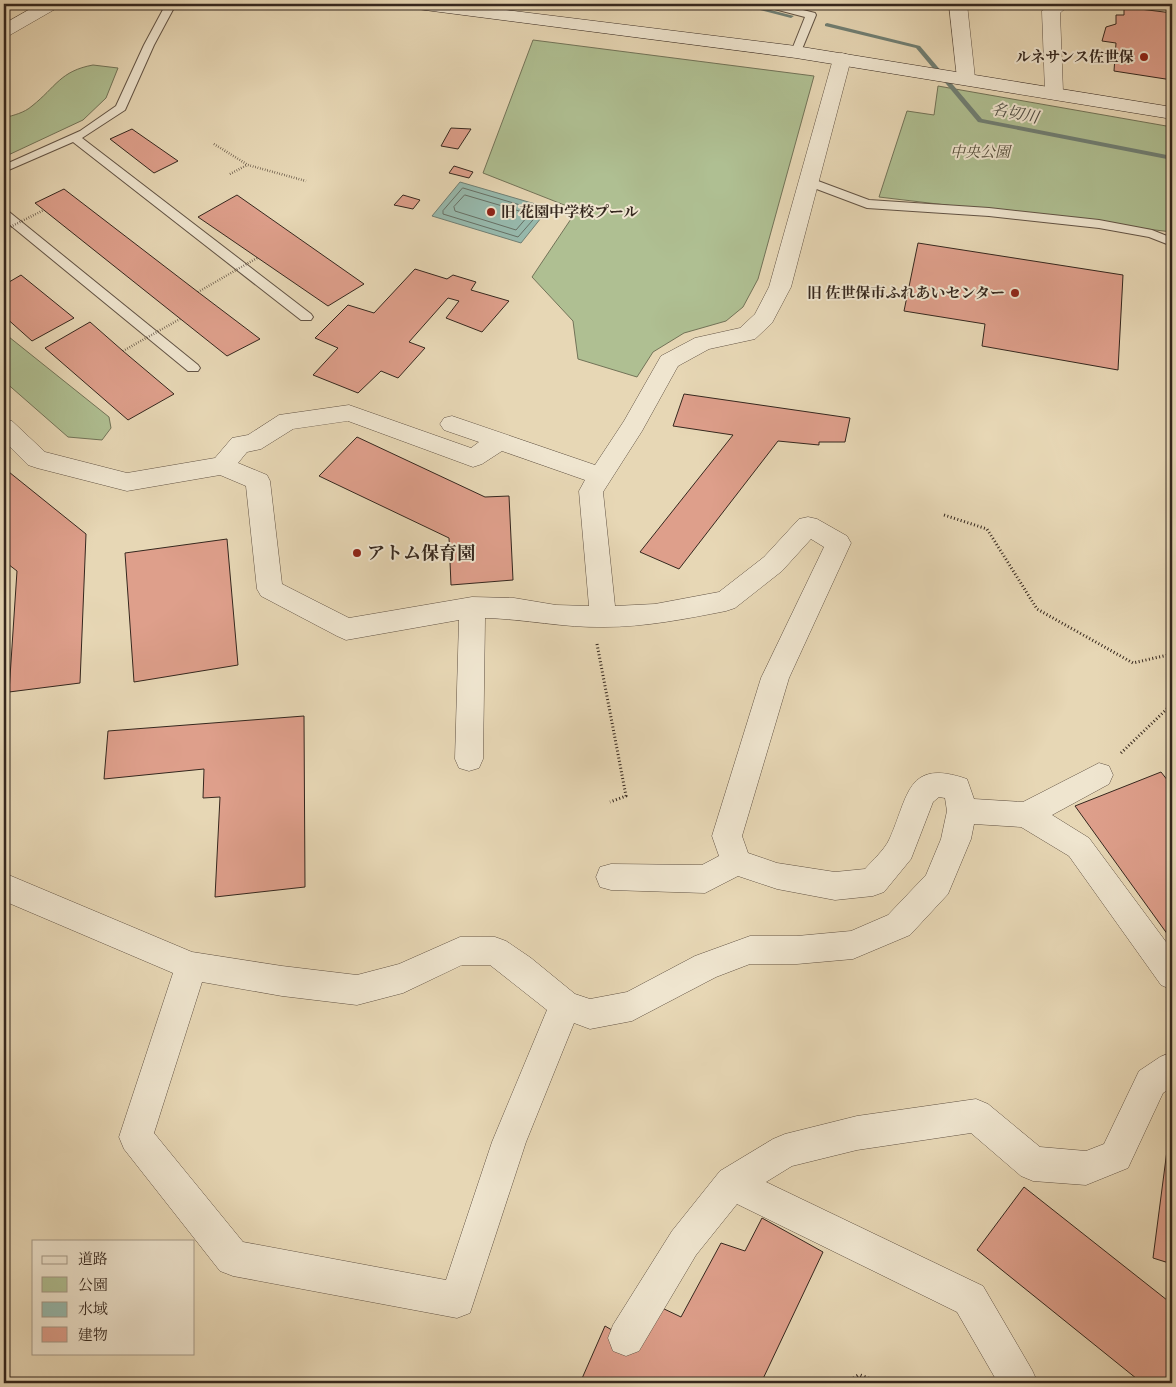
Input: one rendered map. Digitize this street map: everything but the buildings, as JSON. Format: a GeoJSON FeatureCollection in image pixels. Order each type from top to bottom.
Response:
{"type":"FeatureCollection","features":[{"type":"Feature","properties":{"kind":"street"},"geometry":{"type":"LineString","coordinates":[[4,31],[51,4]]}},
{"type":"Feature","properties":{"kind":"street"},"geometry":{"type":"LineString","coordinates":[[417,4],[796,52],[962,77],[1172,113]]}},
{"type":"Feature","properties":{"kind":"street"},"geometry":{"type":"LineString","coordinates":[[958,4],[962,77]]}},
{"type":"Feature","properties":{"kind":"street"},"geometry":{"type":"LineString","coordinates":[[1054,92],[1051,11],[1061,4]]}},
{"type":"Feature","properties":{"kind":"street"},"geometry":{"type":"LineString","coordinates":[[603,617],[591,492],[634,425],[669,361],[704,343],[747,334],[764,318],[780,287],[842,59]]}},
{"type":"Feature","properties":{"kind":"street"},"geometry":{"type":"LineString","coordinates":[[222,466],[240,444],[253,443],[287,421],[348,413],[474,458],[499,441]]}},
{"type":"Feature","properties":{"kind":"street"},"geometry":{"type":"LineString","coordinates":[[452,424],[601,476]]}},
{"type":"Feature","properties":{"kind":"street"},"geometry":{"type":"LineString","coordinates":[[4,427],[37,459],[127,482],[222,466],[258,480],[270,589],[346,629],[472,607],[514,608],[556,615],[603,617],[655,614],[726,601],[773,564],[808,526],[838,543],[775,678],[727,836],[736,862]]}},
{"type":"Feature","properties":{"kind":"street"},"geometry":{"type":"LineString","coordinates":[[469,759],[472,607]]}},
{"type":"Feature","properties":{"kind":"street"},"geometry":{"type":"LineString","coordinates":[[1026,815],[1099,775]]}},
{"type":"Feature","properties":{"kind":"street"},"geometry":{"type":"LineString","coordinates":[[4,887],[191,966],[282,981],[357,990],[403,978],[460,951],[495,951],[520,968],[565,1005],[590,1014],[632,1006],[706,966],[750,950],[797,950],[853,945],[899,925],[937,884],[956,839],[962,811],[957,788],[934,784],[922,794],[900,850],[872,882],[836,886],[777,876],[736,862],[706,880],[611,877]]}},
{"type":"Feature","properties":{"kind":"street"},"geometry":{"type":"LineString","coordinates":[[962,811],[1026,815],[1079,847],[1172,975]]}},
{"type":"Feature","properties":{"kind":"street"},"geometry":{"type":"LineString","coordinates":[[191,966],[136,1137],[232,1258],[457,1300],[509,1142],[565,1005]]}},
{"type":"Feature","properties":{"kind":"street"},"geometry":{"type":"LineString","coordinates":[[626,1338],[684,1243],[732,1183],[785,1151],[857,1133],[976,1116],[1034,1164],[1086,1168],[1116,1156],[1151,1082],[1172,1068]]}},
{"type":"Feature","properties":{"kind":"street"},"geometry":{"type":"LineString","coordinates":[[732,1183],[970,1300],[1019,1383]]}},
{"type":"Feature","properties":{"kind":"lane"},"geometry":{"type":"LineString","coordinates":[[4,169],[84,133],[121,108],[149,45],[171,4]]}},
{"type":"Feature","properties":{"kind":"lane"},"geometry":{"type":"LineString","coordinates":[[767,4],[811,15],[796,52]]}},
{"type":"Feature","properties":{"kind":"lane"},"geometry":{"type":"LineString","coordinates":[[74,138],[306,317]]}},
{"type":"Feature","properties":{"kind":"lane"},"geometry":{"type":"LineString","coordinates":[[810,182],[866,204],[989,212],[1099,224],[1152,234],[1172,242]]}},
{"type":"Feature","properties":{"kind":"lane"},"geometry":{"type":"LineString","coordinates":[[4,214],[193,368]]}},
{"type":"Feature","properties":{"kind":"path"},"geometry":{"type":"LineString","coordinates":[[214,144],[248,165],[306,181]]}},
{"type":"Feature","properties":{"kind":"path"},"geometry":{"type":"LineString","coordinates":[[230,174],[248,165]]}},
{"type":"Feature","properties":{"kind":"path"},"geometry":{"type":"LineString","coordinates":[[4,230],[44,210]]}},
{"type":"Feature","properties":{"kind":"path"},"geometry":{"type":"LineString","coordinates":[[198,292],[257,258]]}},
{"type":"Feature","properties":{"kind":"path"},"geometry":{"type":"LineString","coordinates":[[123,351],[180,319]]}},
{"type":"Feature","properties":{"kind":"path"},"geometry":{"type":"LineString","coordinates":[[944,514],[987,529],[1037,609],[1133,663],[1172,654]]}},
{"type":"Feature","properties":{"kind":"path"},"geometry":{"type":"LineString","coordinates":[[603,617],[596,638],[626,796],[610,802]]}},
{"type":"Feature","properties":{"kind":"path"},"geometry":{"type":"LineString","coordinates":[[1099,775],[1172,704]]}},
{"type":"Feature","properties":{"kind":"path"},"geometry":{"type":"LineString","coordinates":[[846,1383],[859,1375],[880,1383]]}},
{"type":"Feature","properties":{"kind":"green space"},"geometry":{"type":"Polygon","coordinates":[[[533,40],[814,76],[758,279],[743,307],[726,321],[684,333],[653,352],[637,377],[578,359],[573,321],[532,277],[577,210],[483,173],[533,40]]]}},
{"type":"Feature","properties":{"kind":"green space"},"geometry":{"type":"Polygon","coordinates":[[[93,65],[118,68],[106,98],[83,120],[4,157],[4,118],[19,114],[29,108],[73,71],[93,65]]]}},
{"type":"Feature","properties":{"kind":"green space","name":"中央公園"},"geometry":{"type":"Polygon","coordinates":[[[938,86],[1172,127],[1172,232],[879,197],[907,111],[934,115],[938,86]]]}},
{"type":"Feature","properties":{"kind":"green space"},"geometry":{"type":"Polygon","coordinates":[[[4,333],[109,417],[111,428],[102,440],[68,437],[4,381],[4,333]]]}},
{"type":"Feature","properties":{"kind":"water","name":"旧 花園中学校プール"},"geometry":{"type":"Polygon","coordinates":[[[460,182],[549,208],[521,243],[432,216],[460,182]]]}},
{"type":"Feature","properties":{"kind":"waterway","name":"名切川"},"geometry":{"type":"LineString","coordinates":[[740,4],[791,16]]}},
{"type":"Feature","properties":{"kind":"waterway","name":"名切川"},"geometry":{"type":"LineString","coordinates":[[827,25],[918,47],[980,121],[1172,158]]}},
{"type":"Feature","properties":{"kind":"place","name":"ルネサンス佐世保"},"geometry":{"type":"Point","coordinates":[1144,57]}},
{"type":"Feature","properties":{"kind":"place","name":"旧 花園中学校プール"},"geometry":{"type":"Point","coordinates":[491,212]}},
{"type":"Feature","properties":{"kind":"place","name":"旧 佐世保市ふれあいセンター"},"geometry":{"type":"Point","coordinates":[1015,293]}},
{"type":"Feature","properties":{"kind":"place","name":"アトム保育園"},"geometry":{"type":"Point","coordinates":[357,553]}}]}
